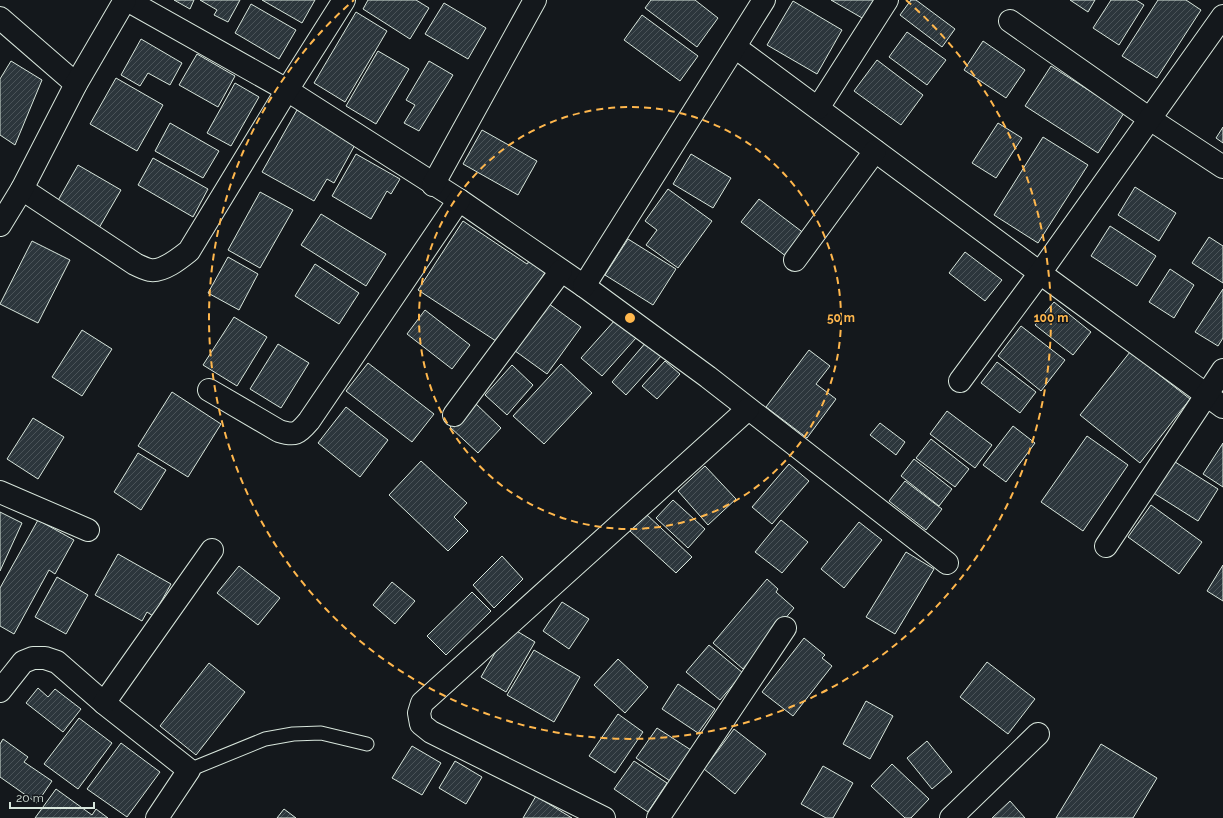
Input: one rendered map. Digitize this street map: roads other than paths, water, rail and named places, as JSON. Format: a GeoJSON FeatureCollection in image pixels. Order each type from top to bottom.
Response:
{"type":"FeatureCollection","features":[{"type":"Feature","properties":{"kind":"street"},"geometry":{"type":"LineString","coordinates":[[0,225],[22,189],[76,84],[126,0],[287,90],[433,185],[459,200],[584,286],[708,377],[947,562]]}},
{"type":"Feature","properties":{"kind":"street"},"geometry":{"type":"LineString","coordinates":[[22,189],[135,264],[150,270],[163,268],[177,261],[189,251],[287,90],[344,0]]}},
{"type":"Feature","properties":{"kind":"street"},"geometry":{"type":"LineString","coordinates":[[433,185],[535,0]]}},
{"type":"Feature","properties":{"kind":"street"},"geometry":{"type":"LineString","coordinates":[[584,286],[764,0]]}},
{"type":"Feature","properties":{"kind":"street"},"geometry":{"type":"LineString","coordinates":[[818,108],[887,0]]}},
{"type":"Feature","properties":{"kind":"street"},"geometry":{"type":"LineString","coordinates":[[960,381],[1040,273],[1223,16]]}},
{"type":"Feature","properties":{"kind":"street"},"geometry":{"type":"LineString","coordinates":[[0,18],[76,84]]}},
{"type":"Feature","properties":{"kind":"street"},"geometry":{"type":"LineString","coordinates":[[1010,21],[1150,119],[1223,167]]}},
{"type":"Feature","properties":{"kind":"street"},"geometry":{"type":"LineString","coordinates":[[735,47],[1215,401]]}},
{"type":"Feature","properties":{"kind":"street"},"geometry":{"type":"LineString","coordinates":[[796,260],[875,151]]}},
{"type":"Feature","properties":{"kind":"street"},"geometry":{"type":"LineString","coordinates":[[208,390],[279,431],[290,435],[301,430],[310,421],[459,200]]}},
{"type":"Feature","properties":{"kind":"street"},"geometry":{"type":"LineString","coordinates":[[454,415],[561,271]]}},
{"type":"Feature","properties":{"kind":"street"},"geometry":{"type":"LineString","coordinates":[[1106,546],[1215,401],[1223,370]]}},
{"type":"Feature","properties":{"kind":"street"},"geometry":{"type":"LineString","coordinates":[[604,818],[431,732],[421,724],[419,713],[422,703],[748,409]]}},
{"type":"Feature","properties":{"kind":"street"},"geometry":{"type":"LineString","coordinates":[[0,492],[88,530]]}},
{"type":"Feature","properties":{"kind":"street"},"geometry":{"type":"LineString","coordinates":[[104,703],[212,550]]}},
{"type":"Feature","properties":{"kind":"street"},"geometry":{"type":"LineString","coordinates":[[658,818],[785,628]]}},
{"type":"Feature","properties":{"kind":"street"},"geometry":{"type":"LineString","coordinates":[[0,691],[23,662],[33,658],[45,658],[57,662],[104,703],[189,770],[157,818]]}},
{"type":"Feature","properties":{"kind":"street"},"geometry":{"type":"LineString","coordinates":[[951,818],[1038,734]]}},
{"type":"Feature","properties":{"kind":"lane"},"geometry":{"type":"LineString","coordinates":[[189,770],[265,739],[293,734],[321,733],[368,744]]}}]}
